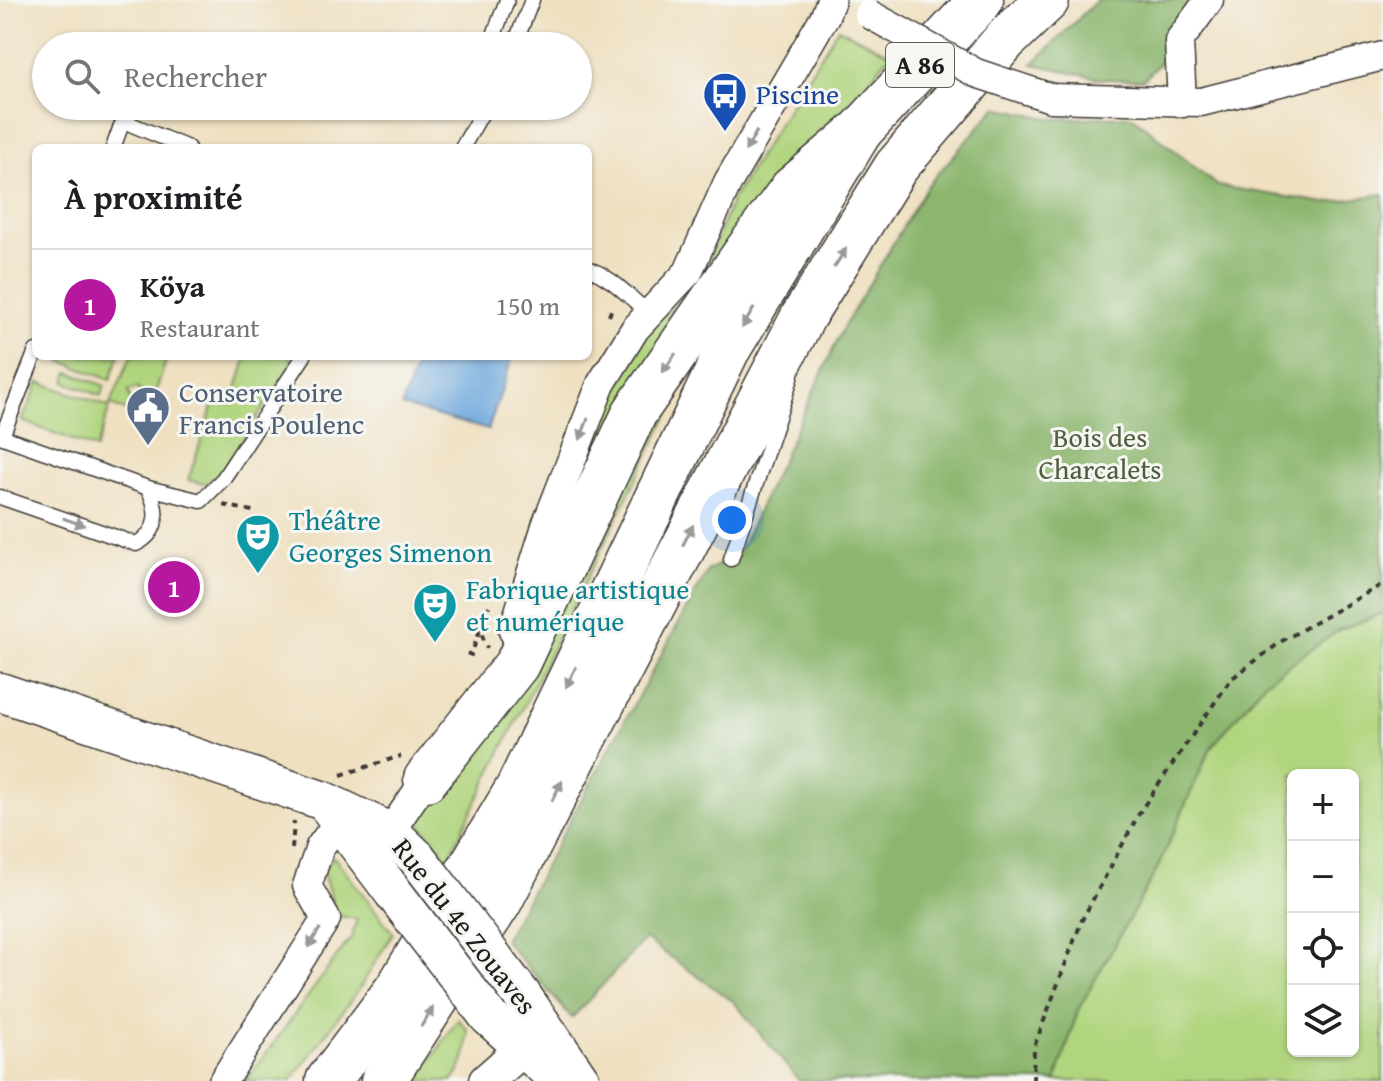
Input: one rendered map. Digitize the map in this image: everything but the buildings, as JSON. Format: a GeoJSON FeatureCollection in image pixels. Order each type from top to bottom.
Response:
{"type":"FeatureCollection","features":[{"type":"Feature","properties":{"kind":"highway","name":"A 86"},"geometry":{"type":"LineString","coordinates":[[328,1081],[398,988],[518,788],[727,351],[860,131],[981,0]]}},
{"type":"Feature","properties":{"kind":"highway","name":"A 86"},"geometry":{"type":"LineString","coordinates":[[383,1081],[499,903],[804,315],[896,167],[1005,40],[1047,0]]}},
{"type":"Feature","properties":{"kind":"highway"},"geometry":{"type":"LineString","coordinates":[[421,765],[517,664],[635,412],[792,189],[860,131]]}},
{"type":"Feature","properties":{"kind":"main road","name":"Rue du 4e Zouaves"},"geometry":{"type":"LineString","coordinates":[[1,699],[333,799],[390,832],[417,858],[521,994],[534,1039],[560,1081]]}},
{"type":"Feature","properties":{"kind":"main road","name":"Rue du 4e Zouaves"},"geometry":{"type":"LineString","coordinates":[[333,799],[385,881],[488,1016],[534,1039],[581,1081]]}},
{"type":"Feature","properties":{"kind":"street"},"geometry":{"type":"LineString","coordinates":[[385,881],[390,832],[421,765],[506,651],[547,523],[601,384],[649,313],[688,272],[728,182],[825,16],[831,0]]}},
{"type":"Feature","properties":{"kind":"street"},"geometry":{"type":"LineString","coordinates":[[844,0],[976,73],[1051,98],[1201,102],[1383,56]]}},
{"type":"Feature","properties":{"kind":"street"},"geometry":{"type":"LineString","coordinates":[[1182,103],[1179,41],[1209,0]]}},
{"type":"Feature","properties":{"kind":"street"},"geometry":{"type":"LineString","coordinates":[[223,1081],[326,919],[307,886],[333,799]]}},
{"type":"Feature","properties":{"kind":"street"},"geometry":{"type":"LineString","coordinates":[[486,1081],[534,1039]]}},
{"type":"Feature","properties":{"kind":"lane"},"geometry":{"type":"LineString","coordinates":[[495,32],[507,0]]}},
{"type":"Feature","properties":{"kind":"lane"},"geometry":{"type":"LineString","coordinates":[[519,32],[532,0]]}},
{"type":"Feature","properties":{"kind":"lane"},"geometry":{"type":"LineString","coordinates":[[464,144],[477,120]]}},
{"type":"Feature","properties":{"kind":"lane"},"geometry":{"type":"LineString","coordinates":[[114,144],[121,126],[128,123],[178,144]]}},
{"type":"Feature","properties":{"kind":"lane"},"geometry":{"type":"LineString","coordinates":[[592,270],[613,279],[623,293],[649,313]]}},
{"type":"Feature","properties":{"kind":"lane"},"geometry":{"type":"LineString","coordinates":[[731,559],[787,394],[804,315]]}},
{"type":"Feature","properties":{"kind":"lane"},"geometry":{"type":"LineString","coordinates":[[32,360],[1,436],[148,488],[201,501],[223,479],[301,360]]}},
{"type":"Feature","properties":{"kind":"lane"},"geometry":{"type":"LineString","coordinates":[[0,497],[136,544],[149,537],[155,525],[156,505],[148,488]]}},
{"type":"Feature","properties":{"kind":"path"},"geometry":{"type":"LineString","coordinates":[[609,316],[614,303]]}},
{"type":"Feature","properties":{"kind":"path"},"geometry":{"type":"LineString","coordinates":[[221,506],[257,512]]}},
{"type":"Feature","properties":{"kind":"path"},"geometry":{"type":"LineString","coordinates":[[1033,1081],[1034,1047],[1082,920],[1141,810],[1231,679],[1282,641],[1383,584]]}},
{"type":"Feature","properties":{"kind":"path"},"geometry":{"type":"LineString","coordinates":[[467,653],[471,655],[489,606]]}},
{"type":"Feature","properties":{"kind":"path"},"geometry":{"type":"LineString","coordinates":[[480,630],[487,649],[480,662]]}},
{"type":"Feature","properties":{"kind":"path"},"geometry":{"type":"LineString","coordinates":[[333,799],[421,765]]}},
{"type":"Feature","properties":{"kind":"green space"},"geometry":{"type":"Polygon","coordinates":[[[1097,0],[1194,0],[1164,33],[1164,58],[1143,80],[1102,79],[1033,64],[1097,0]]]}},
{"type":"Feature","properties":{"kind":"green space"},"geometry":{"type":"Polygon","coordinates":[[[838,28],[891,54],[801,161],[535,594],[607,394],[654,318],[674,307],[703,273],[732,200],[838,28]]]}},
{"type":"Feature","properties":{"kind":"green space","name":"Bois des Charcalets"},"geometry":{"type":"Polygon","coordinates":[[[996,107],[1053,119],[1132,116],[1218,186],[1326,203],[1383,194],[1383,613],[1339,630],[1265,682],[1210,749],[1156,871],[1078,1010],[1056,1081],[799,1081],[734,1002],[645,939],[572,1018],[504,940],[708,570],[737,556],[842,330],[927,186],[996,107]]]}},
{"type":"Feature","properties":{"kind":"green space"},"geometry":{"type":"Polygon","coordinates":[[[718,322],[687,376],[448,859],[414,816],[646,414],[718,322]]]}},
{"type":"Feature","properties":{"kind":"green space"},"geometry":{"type":"Polygon","coordinates":[[[61,360],[118,360],[110,380],[61,360]]]}},
{"type":"Feature","properties":{"kind":"green space"},"geometry":{"type":"Polygon","coordinates":[[[129,360],[166,361],[147,418],[138,388],[128,391],[134,413],[110,405],[129,360]]]}},
{"type":"Feature","properties":{"kind":"green space"},"geometry":{"type":"Polygon","coordinates":[[[246,360],[291,360],[291,365],[222,472],[204,484],[188,480],[215,400],[232,404],[246,360]]]}},
{"type":"Feature","properties":{"kind":"green space"},"geometry":{"type":"Polygon","coordinates":[[[69,372],[105,386],[101,396],[65,382],[69,372]]]}},
{"type":"Feature","properties":{"kind":"green space"},"geometry":{"type":"Polygon","coordinates":[[[39,382],[110,407],[96,449],[22,421],[39,382]]]}},
{"type":"Feature","properties":{"kind":"green space"},"geometry":{"type":"Polygon","coordinates":[[[1383,613],[1383,1081],[1056,1081],[1078,1010],[1156,871],[1210,749],[1265,682],[1339,630],[1383,613]]]}},
{"type":"Feature","properties":{"kind":"green space"},"geometry":{"type":"Polygon","coordinates":[[[334,857],[393,933],[359,989],[291,1081],[246,1081],[352,936],[357,919],[337,916],[322,870],[334,857]]]}},
{"type":"Feature","properties":{"kind":"green space"},"geometry":{"type":"Polygon","coordinates":[[[458,1019],[468,1030],[464,1057],[457,1075],[452,1081],[417,1081],[458,1019]]]}},
{"type":"Feature","properties":{"kind":"water"},"geometry":{"type":"Polygon","coordinates":[[[417,360],[512,360],[488,430],[402,406],[417,360]]]}},
{"type":"Feature","properties":{"kind":"place","name":"Piscine"},"geometry":{"type":"Point","coordinates":[725,133]}},
{"type":"Feature","properties":{"kind":"place","name":"Conservatoire Francis Poulenc"},"geometry":{"type":"Point","coordinates":[148,447]}},
{"type":"Feature","properties":{"kind":"place","name":"Théâtre Georges Simenon"},"geometry":{"type":"Point","coordinates":[258,575]}},
{"type":"Feature","properties":{"kind":"place","name":"Köya"},"geometry":{"type":"Point","coordinates":[174,587]}},
{"type":"Feature","properties":{"kind":"place","name":"Fabrique artistique et numérique"},"geometry":{"type":"Point","coordinates":[435,644]}}]}
